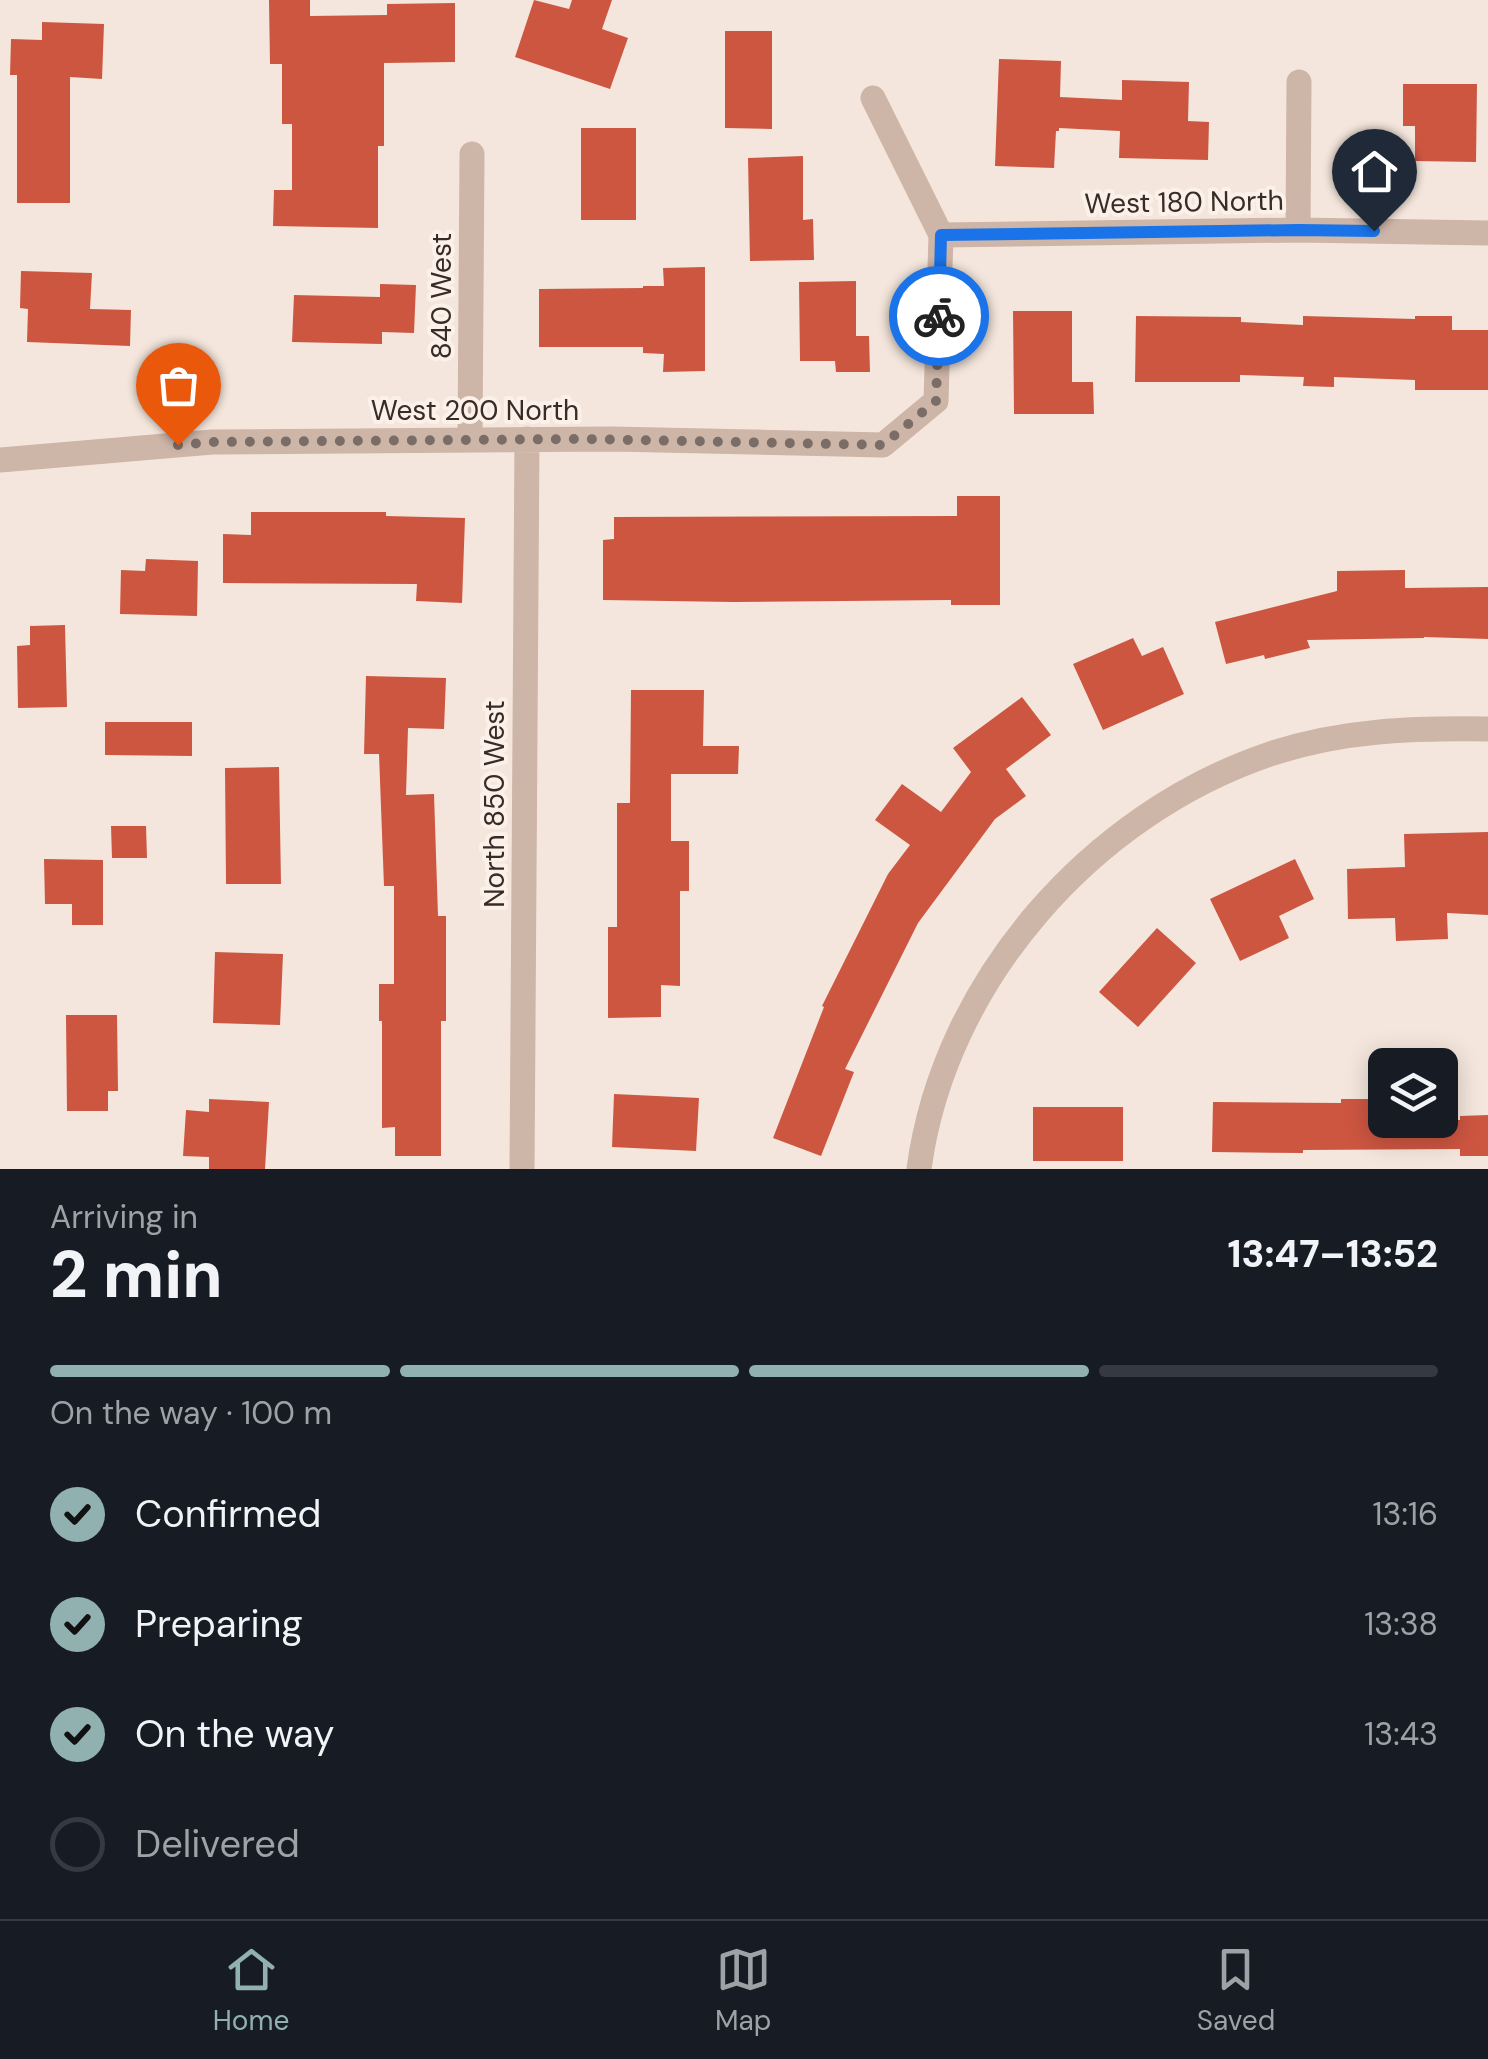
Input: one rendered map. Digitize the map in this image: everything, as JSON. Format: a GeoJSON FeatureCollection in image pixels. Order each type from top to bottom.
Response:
{"type":"FeatureCollection","features":[{"type":"Feature","properties":{"kind":"street"},"geometry":{"type":"LineString","coordinates":[[1298,230],[1299,82]]}},
{"type":"Feature","properties":{"kind":"street"},"geometry":{"type":"LineString","coordinates":[[874,98],[941,235]]}},
{"type":"Feature","properties":{"kind":"street","name":"840 West"},"geometry":{"type":"LineString","coordinates":[[470,439],[472,154]]}},
{"type":"Feature","properties":{"kind":"street","name":"West 180 North"},"geometry":{"type":"LineString","coordinates":[[941,235],[1298,230],[1488,233]]}},
{"type":"Feature","properties":{"kind":"street","name":"West 200 North"},"geometry":{"type":"LineString","coordinates":[[0,460],[212,442],[527,439],[883,445],[936,401],[941,235]]}},
{"type":"Feature","properties":{"kind":"street","name":"North 850 West"},"geometry":{"type":"LineString","coordinates":[[522,1169],[527,439]]}},
{"type":"Feature","properties":{"kind":"street"},"geometry":{"type":"LineString","coordinates":[[919,1169],[937,1093],[956,1044],[988,981],[1028,923],[1102,848],[1206,780],[1270,754],[1339,736],[1408,728],[1488,729]]}},
{"type":"Feature","properties":{"kind":"building"},"geometry":{"type":"Polygon","coordinates":[[[269,0],[310,0],[310,16],[387,15],[387,4],[455,3],[455,62],[384,63],[384,146],[378,146],[378,228],[273,226],[274,190],[292,190],[292,124],[282,124],[282,64],[270,64],[269,0]]]}},
{"type":"Feature","properties":{"kind":"building"},"geometry":{"type":"Polygon","coordinates":[[[534,0],[569,9],[572,0],[612,0],[602,29],[628,38],[610,89],[515,57],[534,0]]]}},
{"type":"Feature","properties":{"kind":"building"},"geometry":{"type":"Polygon","coordinates":[[[42,22],[104,24],[102,79],[70,77],[70,203],[17,203],[17,75],[10,75],[11,39],[42,40],[42,22]]]}},
{"type":"Feature","properties":{"kind":"building"},"geometry":{"type":"Polygon","coordinates":[[[725,31],[772,31],[772,129],[725,128],[725,31]]]}},
{"type":"Feature","properties":{"kind":"building"},"geometry":{"type":"Polygon","coordinates":[[[999,59],[1061,61],[1060,97],[1122,100],[1122,80],[1189,82],[1188,121],[1209,122],[1208,160],[1119,158],[1120,131],[1059,128],[1054,168],[995,166],[999,59]]]}},
{"type":"Feature","properties":{"kind":"building"},"geometry":{"type":"Polygon","coordinates":[[[1403,84],[1477,84],[1476,162],[1415,161],[1415,126],[1403,126],[1403,84]]]}},
{"type":"Feature","properties":{"kind":"building"},"geometry":{"type":"Polygon","coordinates":[[[581,128],[636,128],[636,220],[581,220],[581,128]]]}},
{"type":"Feature","properties":{"kind":"building"},"geometry":{"type":"Polygon","coordinates":[[[803,156],[803,220],[813,219],[814,260],[750,261],[748,158],[803,156]]]}},
{"type":"Feature","properties":{"kind":"building"},"geometry":{"type":"Polygon","coordinates":[[[705,267],[705,371],[663,372],[664,354],[643,353],[643,347],[539,347],[539,289],[664,286],[663,268],[705,267]]]}},
{"type":"Feature","properties":{"kind":"building"},"geometry":{"type":"Polygon","coordinates":[[[21,271],[92,273],[90,309],[131,310],[130,346],[27,342],[28,309],[20,308],[21,271]]]}},
{"type":"Feature","properties":{"kind":"building"},"geometry":{"type":"Polygon","coordinates":[[[856,281],[856,336],[869,336],[870,372],[836,372],[835,361],[800,361],[799,282],[856,281]]]}},
{"type":"Feature","properties":{"kind":"building"},"geometry":{"type":"Polygon","coordinates":[[[380,284],[416,285],[414,333],[382,332],[382,344],[292,342],[294,295],[380,297],[380,284]]]}},
{"type":"Feature","properties":{"kind":"building"},"geometry":{"type":"Polygon","coordinates":[[[1013,311],[1072,311],[1072,382],[1093,382],[1094,414],[1014,414],[1013,311]]]}},
{"type":"Feature","properties":{"kind":"building"},"geometry":{"type":"Polygon","coordinates":[[[1136,316],[1241,317],[1241,322],[1303,325],[1303,316],[1452,316],[1452,330],[1488,330],[1488,390],[1415,390],[1415,380],[1334,377],[1334,387],[1303,386],[1304,377],[1240,375],[1240,382],[1135,382],[1136,316]]]}},
{"type":"Feature","properties":{"kind":"building"},"geometry":{"type":"Polygon","coordinates":[[[957,496],[1000,496],[1000,605],[951,605],[951,600],[603,600],[603,540],[614,539],[614,517],[957,516],[957,496]]]}},
{"type":"Feature","properties":{"kind":"building"},"geometry":{"type":"Polygon","coordinates":[[[251,512],[386,512],[386,516],[465,518],[462,603],[416,601],[417,584],[223,583],[223,534],[251,535],[251,512]]]}},
{"type":"Feature","properties":{"kind":"building"},"geometry":{"type":"Polygon","coordinates":[[[146,559],[198,561],[197,616],[120,614],[121,570],[145,571],[146,559]]]}},
{"type":"Feature","properties":{"kind":"building"},"geometry":{"type":"Polygon","coordinates":[[[1405,570],[1405,588],[1488,587],[1488,639],[1307,640],[1310,648],[1226,664],[1215,622],[1337,591],[1337,571],[1405,570]]]}},
{"type":"Feature","properties":{"kind":"building"},"geometry":{"type":"Polygon","coordinates":[[[65,625],[67,707],[18,708],[17,646],[30,645],[30,626],[65,625]]]}},
{"type":"Feature","properties":{"kind":"building"},"geometry":{"type":"Polygon","coordinates":[[[1133,638],[1142,656],[1163,647],[1184,694],[1103,730],[1073,664],[1133,638]]]}},
{"type":"Feature","properties":{"kind":"building"},"geometry":{"type":"Polygon","coordinates":[[[366,676],[446,678],[444,729],[408,728],[406,795],[434,794],[438,916],[446,916],[441,1156],[395,1156],[395,1127],[382,1128],[379,984],[394,984],[394,886],[384,886],[379,754],[364,754],[366,676]]]}},
{"type":"Feature","properties":{"kind":"building"},"geometry":{"type":"Polygon","coordinates":[[[631,690],[704,690],[703,746],[739,746],[738,774],[671,774],[671,841],[689,841],[689,891],[680,891],[680,986],[661,985],[661,1017],[608,1018],[608,927],[617,927],[617,803],[630,803],[631,690]]]}},
{"type":"Feature","properties":{"kind":"building"},"geometry":{"type":"Polygon","coordinates":[[[1022,697],[1051,735],[1006,769],[1026,796],[995,819],[918,923],[845,1069],[854,1072],[821,1156],[773,1138],[822,1006],[888,874],[910,845],[875,820],[902,784],[941,812],[971,772],[953,748],[1022,697]]]}},
{"type":"Feature","properties":{"kind":"building"},"geometry":{"type":"Polygon","coordinates":[[[105,722],[192,722],[192,756],[105,755],[105,722]]]}},
{"type":"Feature","properties":{"kind":"building"},"geometry":{"type":"Polygon","coordinates":[[[279,767],[281,884],[226,884],[225,768],[279,767]]]}},
{"type":"Feature","properties":{"kind":"building"},"geometry":{"type":"Polygon","coordinates":[[[111,826],[146,826],[147,858],[112,858],[111,826]]]}},
{"type":"Feature","properties":{"kind":"building"},"geometry":{"type":"Polygon","coordinates":[[[1488,832],[1488,915],[1447,913],[1448,939],[1396,941],[1395,918],[1348,919],[1347,869],[1405,867],[1404,834],[1488,832]]]}},
{"type":"Feature","properties":{"kind":"building"},"geometry":{"type":"Polygon","coordinates":[[[44,859],[103,860],[103,925],[72,925],[72,904],[45,904],[44,859]]]}},
{"type":"Feature","properties":{"kind":"building"},"geometry":{"type":"Polygon","coordinates":[[[1295,859],[1314,899],[1279,916],[1289,938],[1240,961],[1210,899],[1295,859]]]}},
{"type":"Feature","properties":{"kind":"building"},"geometry":{"type":"Polygon","coordinates":[[[1157,928],[1196,963],[1138,1027],[1099,992],[1157,928]]]}},
{"type":"Feature","properties":{"kind":"building"},"geometry":{"type":"Polygon","coordinates":[[[215,952],[283,954],[280,1025],[213,1023],[215,952]]]}},
{"type":"Feature","properties":{"kind":"building"},"geometry":{"type":"Polygon","coordinates":[[[66,1015],[117,1015],[118,1091],[108,1091],[108,1111],[67,1111],[66,1015]]]}},
{"type":"Feature","properties":{"kind":"building"},"geometry":{"type":"Polygon","coordinates":[[[614,1094],[699,1098],[696,1151],[612,1147],[614,1094]]]}},
{"type":"Feature","properties":{"kind":"building"},"geometry":{"type":"Polygon","coordinates":[[[209,1099],[269,1102],[265,1169],[209,1169],[209,1157],[183,1156],[186,1110],[209,1112],[209,1099]]]}},
{"type":"Feature","properties":{"kind":"building"},"geometry":{"type":"Polygon","coordinates":[[[1341,1099],[1368,1099],[1368,1138],[1458,1138],[1460,1116],[1488,1115],[1488,1156],[1460,1156],[1460,1149],[1212,1152],[1213,1102],[1341,1103],[1341,1099]]]}},
{"type":"Feature","properties":{"kind":"building"},"geometry":{"type":"Polygon","coordinates":[[[1033,1107],[1123,1107],[1123,1161],[1033,1161],[1033,1107]]]}},
{"type":"Feature","properties":{"kind":"way so far"},"geometry":{"type":"LineString","coordinates":[[178,445],[470,439],[883,445],[936,401],[939,316]]}},
{"type":"Feature","properties":{"kind":"route"},"geometry":{"type":"LineString","coordinates":[[939,316],[941,235],[1374,231]]}}]}
